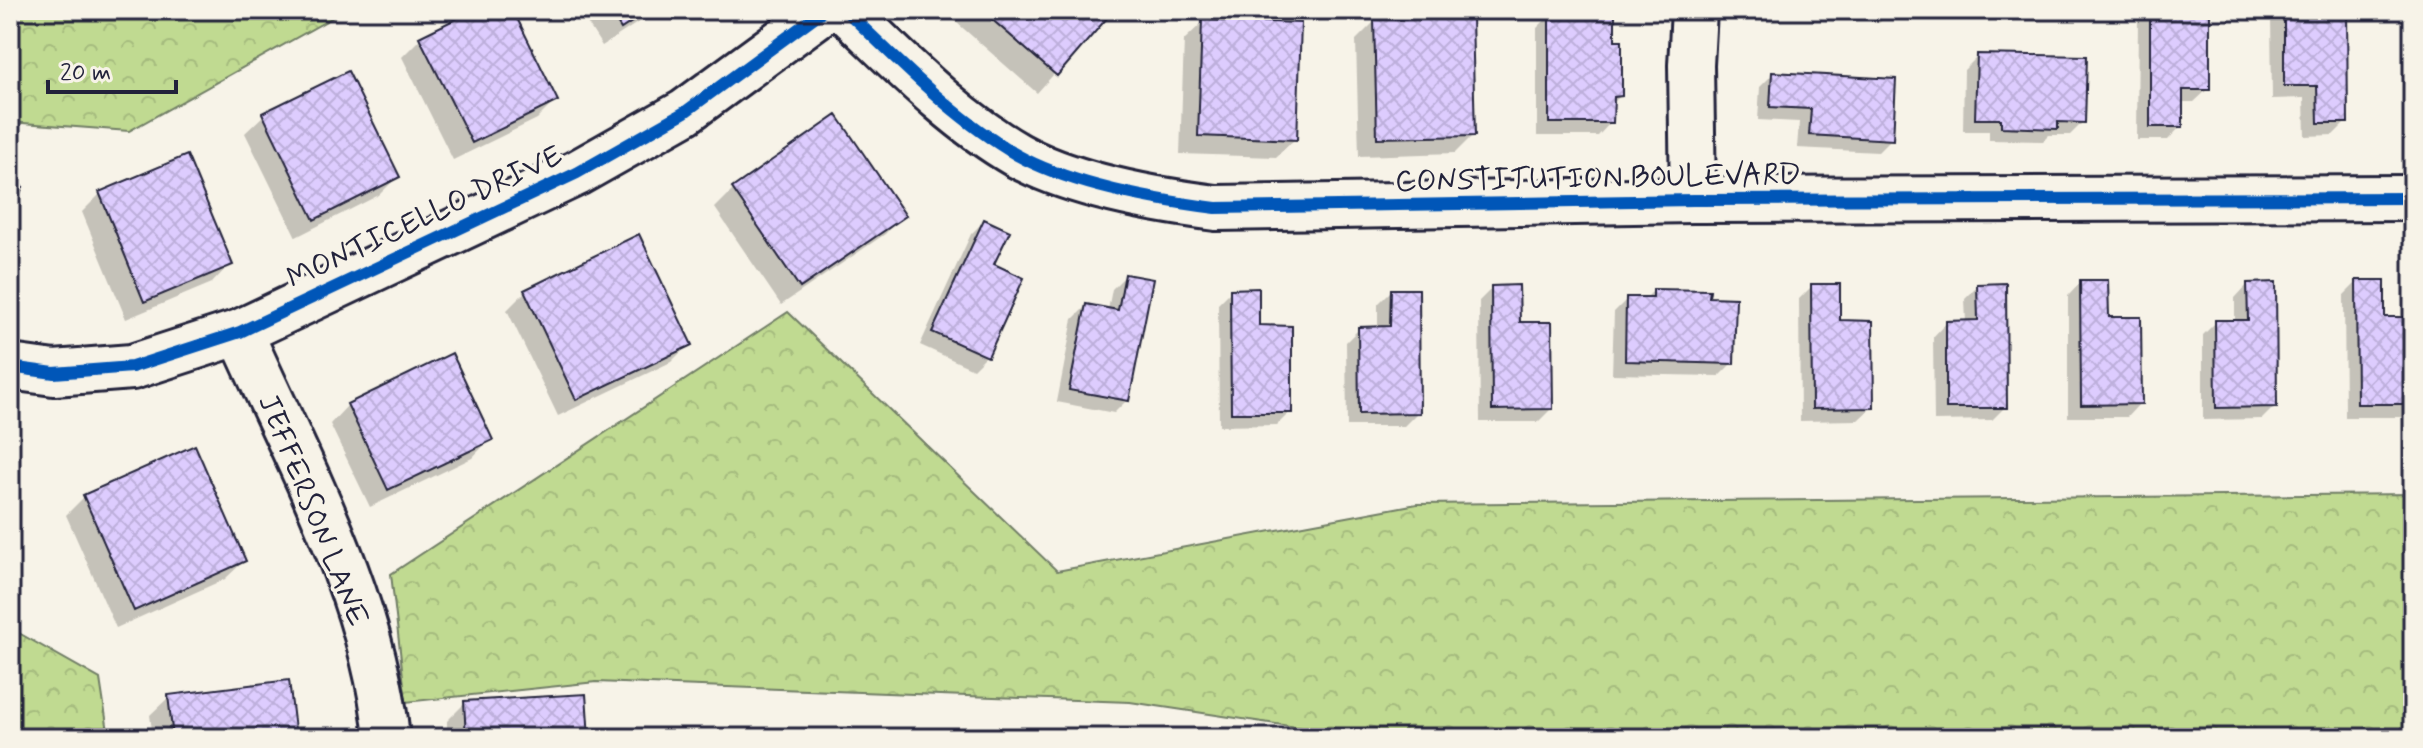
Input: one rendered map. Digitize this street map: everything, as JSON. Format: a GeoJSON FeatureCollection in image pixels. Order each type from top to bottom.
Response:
{"type":"FeatureCollection","features":[{"type":"Feature","properties":{"kind":"street","name":"MONTICELLO DRIVE"},"geometry":{"type":"LineString","coordinates":[[10,367],[54,373],[132,367],[240,332],[577,173],[685,112],[824,10]]}},
{"type":"Feature","properties":{"kind":"street","name":"CONSTITUTION BOULEVARD"},"geometry":{"type":"LineString","coordinates":[[845,10],[919,79],[1018,155],[1145,199],[1216,208],[1693,200],[2413,198]]}},
{"type":"Feature","properties":{"kind":"street"},"geometry":{"type":"LineString","coordinates":[[1693,200],[1691,65],[1694,10]]}},
{"type":"Feature","properties":{"kind":"street","name":"JEFFERSON LANE"},"geometry":{"type":"LineString","coordinates":[[240,332],[326,526],[357,607],[387,738]]}},
{"type":"Feature","properties":{"kind":"green space"},"geometry":{"type":"Polygon","coordinates":[[[10,10],[346,10],[129,131],[10,122],[10,10]]]}},
{"type":"Feature","properties":{"kind":"green space"},"geometry":{"type":"Polygon","coordinates":[[[788,312],[1057,571],[1417,504],[2413,494],[2413,738],[1369,738],[1130,702],[596,682],[406,702],[391,574],[788,312]]]}},
{"type":"Feature","properties":{"kind":"green space"},"geometry":{"type":"Polygon","coordinates":[[[10,628],[100,679],[109,738],[10,738],[10,628]]]}},
{"type":"Feature","properties":{"kind":"building"},"geometry":{"type":"Polygon","coordinates":[[[474,10],[513,10],[558,101],[472,143],[419,37],[474,10]]]}},
{"type":"Feature","properties":{"kind":"building"},"geometry":{"type":"Polygon","coordinates":[[[609,10],[650,10],[621,29],[609,10]]]}},
{"type":"Feature","properties":{"kind":"building"},"geometry":{"type":"Polygon","coordinates":[[[981,10],[1114,10],[1057,76],[981,10]]]}},
{"type":"Feature","properties":{"kind":"building"},"geometry":{"type":"Polygon","coordinates":[[[2150,10],[2210,10],[2210,90],[2183,90],[2183,127],[2150,127],[2150,10]]]}},
{"type":"Feature","properties":{"kind":"building"},"geometry":{"type":"Polygon","coordinates":[[[2284,10],[2347,10],[2348,123],[2318,123],[2317,86],[2284,86],[2284,10]]]}},
{"type":"Feature","properties":{"kind":"building"},"geometry":{"type":"Polygon","coordinates":[[[1549,13],[1615,13],[1615,40],[1622,40],[1622,96],[1614,97],[1613,123],[1549,123],[1549,13]]]}},
{"type":"Feature","properties":{"kind":"building"},"geometry":{"type":"Polygon","coordinates":[[[1472,17],[1475,136],[1377,138],[1374,19],[1472,17]]]}},
{"type":"Feature","properties":{"kind":"building"},"geometry":{"type":"Polygon","coordinates":[[[1202,20],[1301,23],[1297,140],[1198,136],[1202,20]]]}},
{"type":"Feature","properties":{"kind":"building"},"geometry":{"type":"Polygon","coordinates":[[[1977,54],[2087,56],[2085,123],[2058,122],[2058,129],[2001,127],[2001,119],[1975,119],[1977,54]]]}},
{"type":"Feature","properties":{"kind":"building"},"geometry":{"type":"Polygon","coordinates":[[[348,71],[400,177],[314,220],[262,113],[348,71]]]}},
{"type":"Feature","properties":{"kind":"building"},"geometry":{"type":"Polygon","coordinates":[[[1772,72],[1896,79],[1893,140],[1809,135],[1811,109],[1770,107],[1772,72]]]}},
{"type":"Feature","properties":{"kind":"building"},"geometry":{"type":"Polygon","coordinates":[[[837,115],[906,216],[800,288],[732,188],[837,115]]]}},
{"type":"Feature","properties":{"kind":"building"},"geometry":{"type":"Polygon","coordinates":[[[187,155],[233,265],[144,302],[99,192],[187,155]]]}},
{"type":"Feature","properties":{"kind":"building"},"geometry":{"type":"Polygon","coordinates":[[[10,181],[23,187],[10,214],[10,181]]]}},
{"type":"Feature","properties":{"kind":"building"},"geometry":{"type":"Polygon","coordinates":[[[984,219],[1010,231],[994,264],[1024,278],[988,357],[932,332],[984,219]]]}},
{"type":"Feature","properties":{"kind":"building"},"geometry":{"type":"Polygon","coordinates":[[[639,234],[692,345],[576,400],[524,290],[639,234]]]}},
{"type":"Feature","properties":{"kind":"building"},"geometry":{"type":"Polygon","coordinates":[[[1125,274],[1153,279],[1129,401],[1069,390],[1086,304],[1118,310],[1125,274]]]}},
{"type":"Feature","properties":{"kind":"building"},"geometry":{"type":"Polygon","coordinates":[[[2080,280],[2108,280],[2109,317],[2141,317],[2142,404],[2081,405],[2080,280]]]}},
{"type":"Feature","properties":{"kind":"building"},"geometry":{"type":"Polygon","coordinates":[[[2356,280],[2385,280],[2385,317],[2413,317],[2413,404],[2357,404],[2356,280]]]}},
{"type":"Feature","properties":{"kind":"building"},"geometry":{"type":"Polygon","coordinates":[[[2276,282],[2277,407],[2216,408],[2215,320],[2248,320],[2247,283],[2276,282]]]}},
{"type":"Feature","properties":{"kind":"building"},"geometry":{"type":"Polygon","coordinates":[[[2006,283],[2007,408],[1946,408],[1946,321],[1978,320],[1977,284],[2006,283]]]}},
{"type":"Feature","properties":{"kind":"building"},"geometry":{"type":"Polygon","coordinates":[[[1811,284],[1840,284],[1840,320],[1873,321],[1874,408],[1812,409],[1811,284]]]}},
{"type":"Feature","properties":{"kind":"building"},"geometry":{"type":"Polygon","coordinates":[[[1519,285],[1520,322],[1552,322],[1553,409],[1492,410],[1491,286],[1519,285]]]}},
{"type":"Feature","properties":{"kind":"building"},"geometry":{"type":"Polygon","coordinates":[[[1259,288],[1259,325],[1292,326],[1292,413],[1231,413],[1230,289],[1259,288]]]}},
{"type":"Feature","properties":{"kind":"building"},"geometry":{"type":"Polygon","coordinates":[[[1391,289],[1419,289],[1420,413],[1359,414],[1358,327],[1390,326],[1391,289]]]}},
{"type":"Feature","properties":{"kind":"building"},"geometry":{"type":"Polygon","coordinates":[[[1653,289],[1710,290],[1709,297],[1736,298],[1734,364],[1625,361],[1626,297],[1653,297],[1653,289]]]}},
{"type":"Feature","properties":{"kind":"building"},"geometry":{"type":"Polygon","coordinates":[[[452,353],[493,440],[388,490],[347,404],[452,353]]]}},
{"type":"Feature","properties":{"kind":"building"},"geometry":{"type":"Polygon","coordinates":[[[195,445],[246,561],[134,611],[83,495],[195,445]]]}},
{"type":"Feature","properties":{"kind":"building"},"geometry":{"type":"Polygon","coordinates":[[[289,680],[296,738],[173,738],[168,695],[289,680]]]}},
{"type":"Feature","properties":{"kind":"building"},"geometry":{"type":"Polygon","coordinates":[[[586,694],[589,738],[466,738],[464,701],[586,694]]]}},
{"type":"Feature","properties":{"kind":"cycle path"},"geometry":{"type":"LineString","coordinates":[[10,367],[54,373],[132,367],[240,332],[577,173],[685,112],[824,10]]}},
{"type":"Feature","properties":{"kind":"cycle path"},"geometry":{"type":"LineString","coordinates":[[845,10],[948,106],[1017,155],[1088,183],[1140,196],[1216,208],[1693,200],[2413,198]]}}]}
